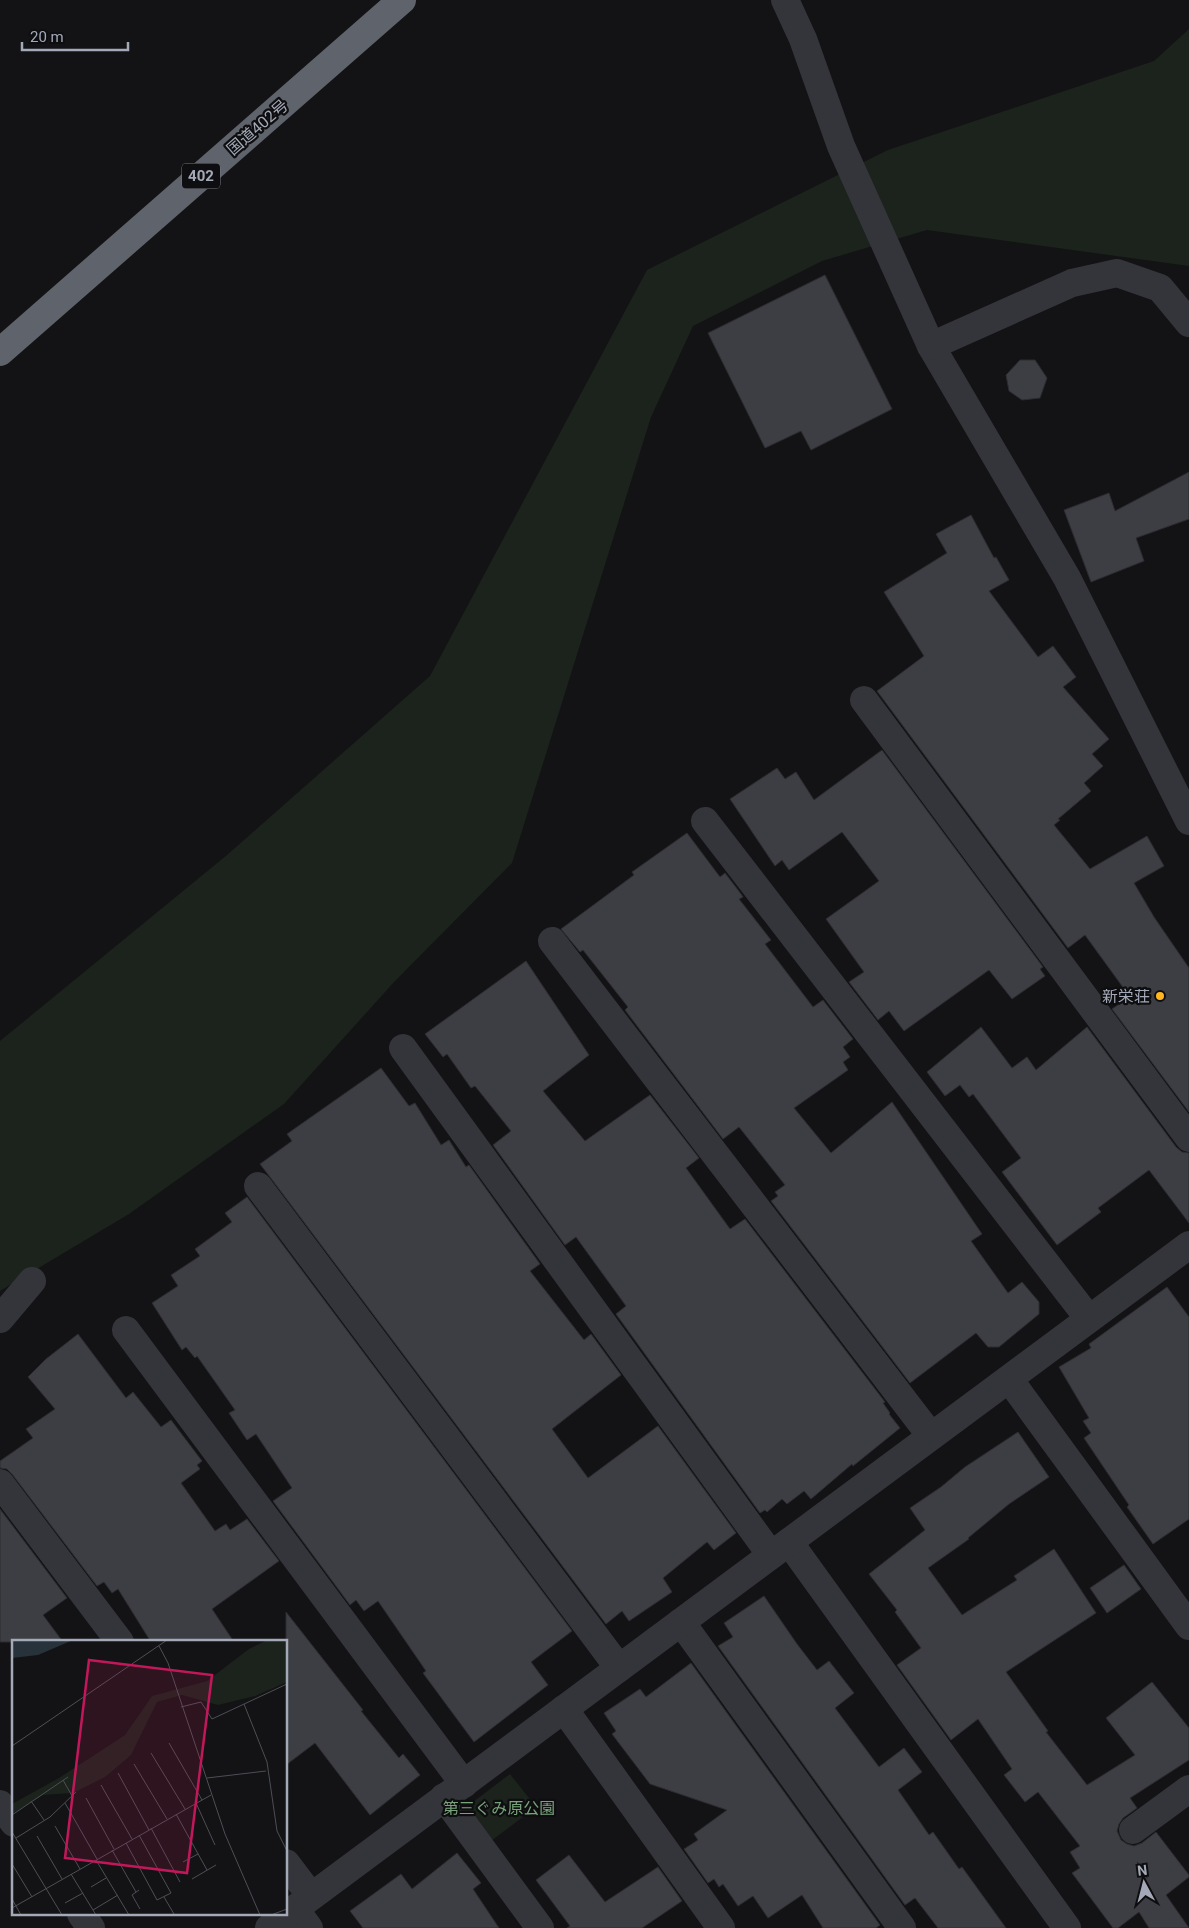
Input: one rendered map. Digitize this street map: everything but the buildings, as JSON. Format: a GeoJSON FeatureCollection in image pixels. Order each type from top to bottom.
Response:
{"type":"FeatureCollection","features":[{"type":"Feature","properties":{"kind":"highway","name":"国道402号"},"geometry":{"type":"LineString","coordinates":[[0,352],[402,0]]}},
{"type":"Feature","properties":{"kind":"street"},"geometry":{"type":"LineString","coordinates":[[785,0],[803,39],[841,146],[931,346],[1067,578],[1189,821]]}},
{"type":"Feature","properties":{"kind":"street"},"geometry":{"type":"LineString","coordinates":[[931,346],[1072,283],[1117,273],[1160,288],[1189,323]]}},
{"type":"Feature","properties":{"kind":"street"},"geometry":{"type":"LineString","coordinates":[[864,700],[1189,1138]]}},
{"type":"Feature","properties":{"kind":"street"},"geometry":{"type":"LineString","coordinates":[[705,821],[1089,1319]]}},
{"type":"Feature","properties":{"kind":"street"},"geometry":{"type":"LineString","coordinates":[[552,941],[931,1436]]}},
{"type":"Feature","properties":{"kind":"street"},"geometry":{"type":"LineString","coordinates":[[403,1048],[1067,1928]]}},
{"type":"Feature","properties":{"kind":"street"},"geometry":{"type":"LineString","coordinates":[[258,1186],[619,1668]]}},
{"type":"Feature","properties":{"kind":"street"},"geometry":{"type":"LineString","coordinates":[[269,1928],[305,1911],[454,1790],[1188,1246]]}},
{"type":"Feature","properties":{"kind":"street"},"geometry":{"type":"LineString","coordinates":[[0,1319],[32,1281]]}},
{"type":"Feature","properties":{"kind":"street"},"geometry":{"type":"LineString","coordinates":[[126,1330],[454,1790],[540,1928]]}},
{"type":"Feature","properties":{"kind":"street"},"geometry":{"type":"LineString","coordinates":[[1008,1379],[1189,1626]]}},
{"type":"Feature","properties":{"kind":"street"},"geometry":{"type":"LineString","coordinates":[[0,1483],[118,1640]]}},
{"type":"Feature","properties":{"kind":"street"},"geometry":{"type":"LineString","coordinates":[[681,1622],[902,1928]]}},
{"type":"Feature","properties":{"kind":"street"},"geometry":{"type":"LineString","coordinates":[[564,1709],[721,1928]]}},
{"type":"Feature","properties":{"kind":"street"},"geometry":{"type":"LineString","coordinates":[[1133,1830],[1189,1789]]}},
{"type":"Feature","properties":{"kind":"street"},"geometry":{"type":"LineString","coordinates":[[0,1804],[12,1819]]}},
{"type":"Feature","properties":{"kind":"street"},"geometry":{"type":"LineString","coordinates":[[288,1868],[305,1911]]}},
{"type":"Feature","properties":{"kind":"street"},"geometry":{"type":"LineString","coordinates":[[82,1916],[91,1928]]}},
{"type":"Feature","properties":{"kind":"green space"},"geometry":{"type":"Polygon","coordinates":[[[1189,29],[1189,266],[927,230],[822,261],[693,326],[651,417],[512,863],[395,981],[284,1104],[129,1214],[0,1291],[0,1041],[227,855],[430,676],[647,270],[888,150],[1154,61],[1189,29]]]}},
{"type":"Feature","properties":{"kind":"green space","name":"第三ぐみ原公園"},"geometry":{"type":"Polygon","coordinates":[[[510,1774],[536,1807],[487,1844],[467,1816],[469,1805],[510,1774]]]}},
{"type":"Feature","properties":{"kind":"place","name":"新栄荘"},"geometry":{"type":"Point","coordinates":[1160,996]}}]}
